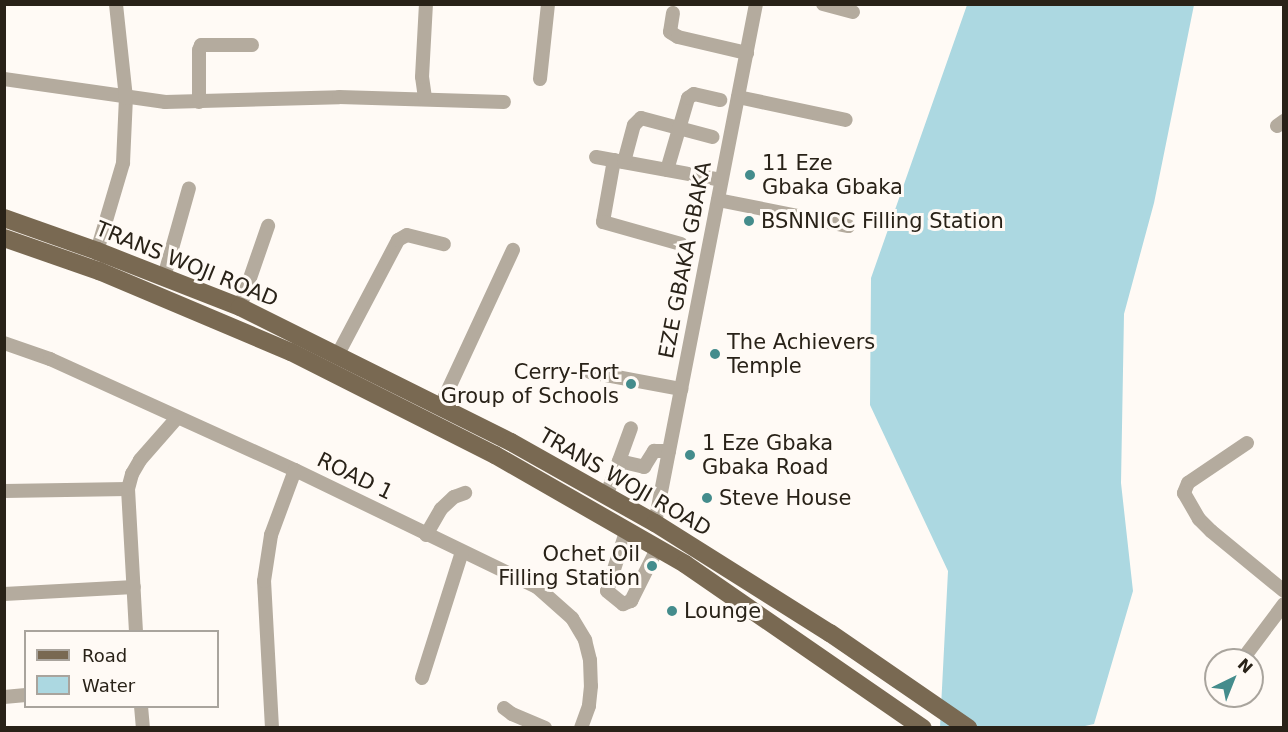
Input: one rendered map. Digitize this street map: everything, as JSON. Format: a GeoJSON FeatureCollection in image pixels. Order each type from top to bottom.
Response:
{"type":"FeatureCollection","features":[{"type":"Feature","properties":{"kind":"main road","name":"TRANS WOJI ROAD"},"geometry":{"type":"LineString","coordinates":[[4,219],[97,251],[240,307],[441,405],[607,494],[655,523],[830,633],[968,728]]}},
{"type":"Feature","properties":{"kind":"main road","name":"TRANS WOJI ROAD"},"geometry":{"type":"LineString","coordinates":[[4,238],[99,271],[328,370],[433,422],[686,564],[923,728]]}},
{"type":"Feature","properties":{"kind":"main road"},"geometry":{"type":"LineString","coordinates":[[328,370],[338,354]]}},
{"type":"Feature","properties":{"kind":"main road"},"geometry":{"type":"LineString","coordinates":[[433,422],[441,405]]}},
{"type":"Feature","properties":{"kind":"street"},"geometry":{"type":"LineString","coordinates":[[97,251],[123,163],[126,98],[116,4]]}},
{"type":"Feature","properties":{"kind":"street"},"geometry":{"type":"LineString","coordinates":[[425,98],[422,77],[426,4]]}},
{"type":"Feature","properties":{"kind":"street"},"geometry":{"type":"LineString","coordinates":[[540,79],[548,4]]}},
{"type":"Feature","properties":{"kind":"street","name":"EZE GBAKA GBAKA"},"geometry":{"type":"LineString","coordinates":[[655,523],[756,4]]}},
{"type":"Feature","properties":{"kind":"street"},"geometry":{"type":"LineString","coordinates":[[823,4],[852,12]]}},
{"type":"Feature","properties":{"kind":"street"},"geometry":{"type":"LineString","coordinates":[[673,13],[670,33],[678,37],[747,53]]}},
{"type":"Feature","properties":{"kind":"street"},"geometry":{"type":"LineString","coordinates":[[199,102],[199,50],[201,45],[252,45]]}},
{"type":"Feature","properties":{"kind":"street"},"geometry":{"type":"LineString","coordinates":[[4,79],[126,98],[199,102],[339,97],[504,102]]}},
{"type":"Feature","properties":{"kind":"street"},"geometry":{"type":"LineString","coordinates":[[667,170],[691,95],[720,100]]}},
{"type":"Feature","properties":{"kind":"street"},"geometry":{"type":"LineString","coordinates":[[738,97],[846,120]]}},
{"type":"Feature","properties":{"kind":"street"},"geometry":{"type":"LineString","coordinates":[[681,244],[603,222],[619,161],[637,120],[641,118],[713,137]]}},
{"type":"Feature","properties":{"kind":"street"},"geometry":{"type":"LineString","coordinates":[[596,157],[722,180]]}},
{"type":"Feature","properties":{"kind":"street"},"geometry":{"type":"LineString","coordinates":[[164,277],[189,188]]}},
{"type":"Feature","properties":{"kind":"street"},"geometry":{"type":"LineString","coordinates":[[718,200],[848,226]]}},
{"type":"Feature","properties":{"kind":"street"},"geometry":{"type":"LineString","coordinates":[[240,307],[268,226]]}},
{"type":"Feature","properties":{"kind":"street"},"geometry":{"type":"LineString","coordinates":[[338,354],[398,240],[406,235],[444,244]]}},
{"type":"Feature","properties":{"kind":"street"},"geometry":{"type":"LineString","coordinates":[[441,405],[513,250]]}},
{"type":"Feature","properties":{"kind":"street","name":"ROAD 1"},"geometry":{"type":"LineString","coordinates":[[4,343],[50,359],[295,470],[537,587],[556,602],[580,628],[590,660],[589,706],[581,728]]}},
{"type":"Feature","properties":{"kind":"street"},"geometry":{"type":"LineString","coordinates":[[590,372],[681,389]]}},
{"type":"Feature","properties":{"kind":"street"},"geometry":{"type":"LineString","coordinates":[[136,630],[128,489],[132,474],[140,460],[177,418]]}},
{"type":"Feature","properties":{"kind":"street"},"geometry":{"type":"LineString","coordinates":[[607,494],[630,428]]}},
{"type":"Feature","properties":{"kind":"street"},"geometry":{"type":"LineString","coordinates":[[1247,443],[1188,483],[1184,493],[1199,519],[1211,531],[1284,591]]}},
{"type":"Feature","properties":{"kind":"street"},"geometry":{"type":"LineString","coordinates":[[619,461],[644,466],[654,451],[669,452]]}},
{"type":"Feature","properties":{"kind":"street"},"geometry":{"type":"LineString","coordinates":[[272,728],[264,581],[271,535],[295,470]]}},
{"type":"Feature","properties":{"kind":"street"},"geometry":{"type":"LineString","coordinates":[[4,490],[128,489]]}},
{"type":"Feature","properties":{"kind":"street"},"geometry":{"type":"LineString","coordinates":[[426,535],[441,508],[454,497],[465,493]]}},
{"type":"Feature","properties":{"kind":"street"},"geometry":{"type":"LineString","coordinates":[[627,529],[607,591],[623,604],[631,601],[658,547]]}},
{"type":"Feature","properties":{"kind":"street"},"geometry":{"type":"LineString","coordinates":[[422,678],[462,552]]}},
{"type":"Feature","properties":{"kind":"street"},"geometry":{"type":"LineString","coordinates":[[4,594],[134,587]]}},
{"type":"Feature","properties":{"kind":"street"},"geometry":{"type":"LineString","coordinates":[[1251,648],[1284,604]]}},
{"type":"Feature","properties":{"kind":"street"},"geometry":{"type":"LineString","coordinates":[[4,697],[24,695]]}},
{"type":"Feature","properties":{"kind":"street"},"geometry":{"type":"LineString","coordinates":[[141,708],[143,728]]}},
{"type":"Feature","properties":{"kind":"street"},"geometry":{"type":"LineString","coordinates":[[504,708],[512,714],[545,728]]}},
{"type":"Feature","properties":{"kind":"water"},"geometry":{"type":"Polygon","coordinates":[[[967,5],[1194,5],[1154,203],[1124,314],[1121,483],[1133,591],[1094,724],[1076,728],[940,727],[948,571],[870,405],[871,278],[967,5]]]}},
{"type":"Feature","properties":{"kind":"place","name":"11 Eze Gbaka Gbaka"},"geometry":{"type":"Point","coordinates":[750,175]}},
{"type":"Feature","properties":{"kind":"place","name":"BSNNICC Filling Station"},"geometry":{"type":"Point","coordinates":[749,221]}},
{"type":"Feature","properties":{"kind":"place","name":"The Achievers Temple"},"geometry":{"type":"Point","coordinates":[715,354]}},
{"type":"Feature","properties":{"kind":"place","name":"Cerry-Fort Group of Schools"},"geometry":{"type":"Point","coordinates":[631,384]}},
{"type":"Feature","properties":{"kind":"place","name":"1 Eze Gbaka Gbaka Road"},"geometry":{"type":"Point","coordinates":[690,455]}},
{"type":"Feature","properties":{"kind":"place","name":"Steve House"},"geometry":{"type":"Point","coordinates":[707,498]}},
{"type":"Feature","properties":{"kind":"place","name":"Ochet Oil Filling Station"},"geometry":{"type":"Point","coordinates":[652,566]}},
{"type":"Feature","properties":{"kind":"place","name":"Lounge"},"geometry":{"type":"Point","coordinates":[672,611]}}]}
